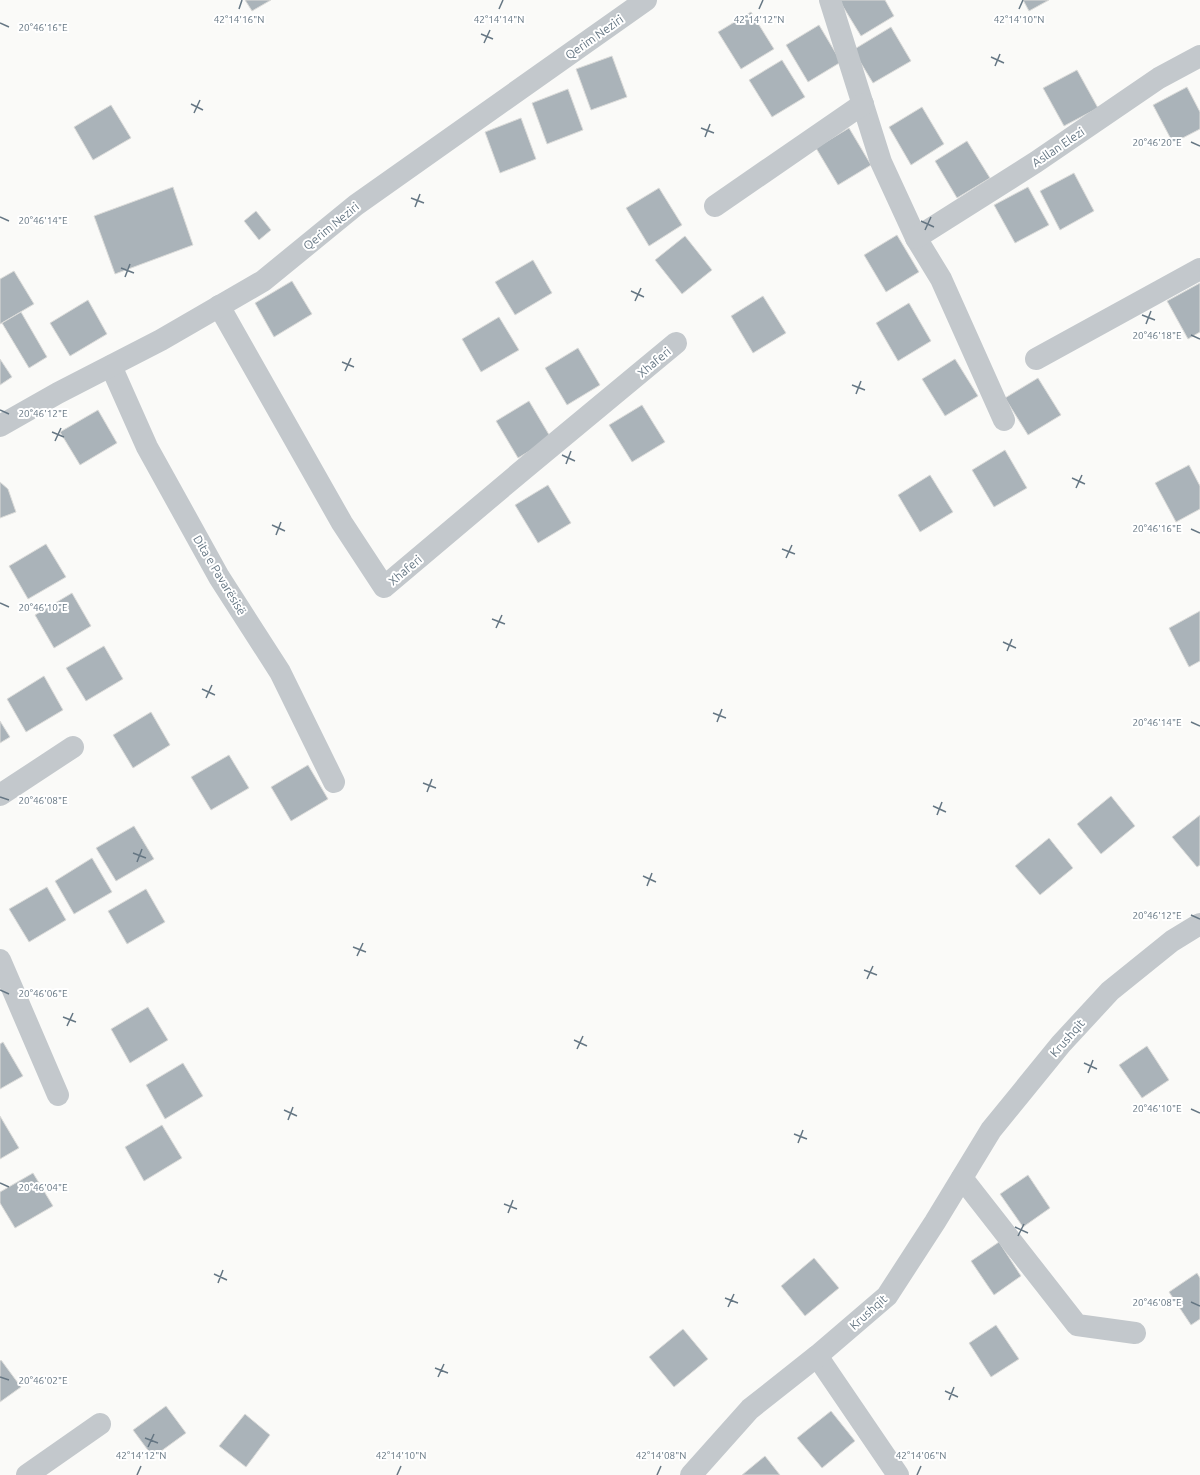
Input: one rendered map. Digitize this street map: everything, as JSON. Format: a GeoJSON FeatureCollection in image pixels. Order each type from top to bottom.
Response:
{"type":"FeatureCollection","features":[{"type":"Feature","properties":{"kind":"street","name":"Qerim Neziri"},"geometry":{"type":"LineString","coordinates":[[0,426],[58,393],[161,340],[263,281],[356,205],[646,0]]}},
{"type":"Feature","properties":{"kind":"street"},"geometry":{"type":"LineString","coordinates":[[830,0],[881,162],[916,238],[941,279],[1004,420]]}},
{"type":"Feature","properties":{"kind":"street","name":"Asllan Elezi"},"geometry":{"type":"LineString","coordinates":[[916,238],[1036,162],[1159,78],[1200,56]]}},
{"type":"Feature","properties":{"kind":"street"},"geometry":{"type":"LineString","coordinates":[[715,206],[863,104]]}},
{"type":"Feature","properties":{"kind":"street"},"geometry":{"type":"LineString","coordinates":[[1036,358],[1200,269]]}},
{"type":"Feature","properties":{"kind":"street","name":"Xhaferi"},"geometry":{"type":"LineString","coordinates":[[220,306],[342,523],[384,587],[676,344]]}},
{"type":"Feature","properties":{"kind":"street","name":"Dita e Pavarësisë"},"geometry":{"type":"LineString","coordinates":[[111,366],[147,447],[219,576],[280,672],[334,782]]}},
{"type":"Feature","properties":{"kind":"street"},"geometry":{"type":"LineString","coordinates":[[0,795],[73,747]]}},
{"type":"Feature","properties":{"kind":"street","name":"Krushqit"},"geometry":{"type":"LineString","coordinates":[[691,1475],[750,1409],[817,1356],[887,1296],[935,1222],[991,1130],[1061,1044],[1110,991],[1172,941],[1200,924]]}},
{"type":"Feature","properties":{"kind":"street"},"geometry":{"type":"LineString","coordinates":[[0,960],[58,1095]]}},
{"type":"Feature","properties":{"kind":"street"},"geometry":{"type":"LineString","coordinates":[[962,1178],[1077,1325],[1135,1333]]}},
{"type":"Feature","properties":{"kind":"street"},"geometry":{"type":"LineString","coordinates":[[817,1356],[898,1475]]}},
{"type":"Feature","properties":{"kind":"street"},"geometry":{"type":"LineString","coordinates":[[27,1475],[100,1424]]}},
{"type":"Feature","properties":{"kind":"building"},"geometry":{"type":"Polygon","coordinates":[[[245,0],[271,0],[252,11],[245,0]]]}},
{"type":"Feature","properties":{"kind":"building"},"geometry":{"type":"Polygon","coordinates":[[[839,0],[885,0],[894,16],[861,36],[839,0]]]}},
{"type":"Feature","properties":{"kind":"building"},"geometry":{"type":"Polygon","coordinates":[[[1023,0],[1049,0],[1029,11],[1023,0]]]}},
{"type":"Feature","properties":{"kind":"building"},"geometry":{"type":"Polygon","coordinates":[[[751,12],[774,49],[741,69],[718,32],[751,12]]]}},
{"type":"Feature","properties":{"kind":"building"},"geometry":{"type":"Polygon","coordinates":[[[819,25],[841,62],[808,82],[786,45],[819,25]]]}},
{"type":"Feature","properties":{"kind":"building"},"geometry":{"type":"Polygon","coordinates":[[[891,27],[911,61],[873,83],[853,50],[891,27]]]}},
{"type":"Feature","properties":{"kind":"building"},"geometry":{"type":"Polygon","coordinates":[[[612,56],[627,97],[591,110],[576,69],[612,56]]]}},
{"type":"Feature","properties":{"kind":"building"},"geometry":{"type":"Polygon","coordinates":[[[782,60],[805,97],[772,117],[749,80],[782,60]]]}},
{"type":"Feature","properties":{"kind":"building"},"geometry":{"type":"Polygon","coordinates":[[[1077,70],[1098,108],[1064,126],[1043,88],[1077,70]]]}},
{"type":"Feature","properties":{"kind":"building"},"geometry":{"type":"Polygon","coordinates":[[[1187,87],[1200,112],[1200,129],[1173,143],[1153,105],[1187,87]]]}},
{"type":"Feature","properties":{"kind":"building"},"geometry":{"type":"Polygon","coordinates":[[[568,89],[583,130],[547,144],[532,103],[568,89]]]}},
{"type":"Feature","properties":{"kind":"building"},"geometry":{"type":"Polygon","coordinates":[[[111,105],[131,138],[93,160],[74,127],[111,105]]]}},
{"type":"Feature","properties":{"kind":"building"},"geometry":{"type":"Polygon","coordinates":[[[922,107],[944,144],[911,165],[889,127],[922,107]]]}},
{"type":"Feature","properties":{"kind":"building"},"geometry":{"type":"Polygon","coordinates":[[[521,118],[536,159],[500,173],[485,132],[521,118]]]}},
{"type":"Feature","properties":{"kind":"building"},"geometry":{"type":"Polygon","coordinates":[[[849,128],[871,165],[838,185],[816,148],[849,128]]]}},
{"type":"Feature","properties":{"kind":"building"},"geometry":{"type":"Polygon","coordinates":[[[967,141],[990,178],[957,198],[935,161],[967,141]]]}},
{"type":"Feature","properties":{"kind":"building"},"geometry":{"type":"Polygon","coordinates":[[[1074,173],[1094,211],[1060,230],[1040,191],[1074,173]]]}},
{"type":"Feature","properties":{"kind":"building"},"geometry":{"type":"Polygon","coordinates":[[[173,187],[193,245],[115,274],[94,216],[173,187]]]}},
{"type":"Feature","properties":{"kind":"building"},"geometry":{"type":"Polygon","coordinates":[[[1028,187],[1049,225],[1015,243],[994,205],[1028,187]]]}},
{"type":"Feature","properties":{"kind":"building"},"geometry":{"type":"Polygon","coordinates":[[[659,188],[682,225],[649,246],[626,208],[659,188]]]}},
{"type":"Feature","properties":{"kind":"building"},"geometry":{"type":"Polygon","coordinates":[[[256,211],[271,230],[259,240],[244,221],[256,211]]]}},
{"type":"Feature","properties":{"kind":"building"},"geometry":{"type":"Polygon","coordinates":[[[897,235],[919,272],[886,292],[864,255],[897,235]]]}},
{"type":"Feature","properties":{"kind":"building"},"geometry":{"type":"Polygon","coordinates":[[[685,236],[712,270],[682,294],[655,260],[685,236]]]}},
{"type":"Feature","properties":{"kind":"building"},"geometry":{"type":"Polygon","coordinates":[[[533,260],[552,293],[515,315],[495,282],[533,260]]]}},
{"type":"Feature","properties":{"kind":"building"},"geometry":{"type":"Polygon","coordinates":[[[14,271],[34,304],[0,324],[0,279],[14,271]]]}},
{"type":"Feature","properties":{"kind":"building"},"geometry":{"type":"Polygon","coordinates":[[[292,281],[312,314],[274,337],[255,303],[292,281]]]}},
{"type":"Feature","properties":{"kind":"building"},"geometry":{"type":"Polygon","coordinates":[[[1200,283],[1200,332],[1188,339],[1167,301],[1200,283]]]}},
{"type":"Feature","properties":{"kind":"building"},"geometry":{"type":"Polygon","coordinates":[[[763,296],[786,333],[753,353],[731,316],[763,296]]]}},
{"type":"Feature","properties":{"kind":"building"},"geometry":{"type":"Polygon","coordinates":[[[88,300],[107,334],[70,356],[50,323],[88,300]]]}},
{"type":"Feature","properties":{"kind":"building"},"geometry":{"type":"Polygon","coordinates":[[[909,303],[931,341],[898,361],[876,323],[909,303]]]}},
{"type":"Feature","properties":{"kind":"building"},"geometry":{"type":"Polygon","coordinates":[[[21,312],[47,357],[29,368],[2,323],[21,312]]]}},
{"type":"Feature","properties":{"kind":"building"},"geometry":{"type":"Polygon","coordinates":[[[499,317],[519,350],[481,372],[462,339],[499,317]]]}},
{"type":"Feature","properties":{"kind":"building"},"geometry":{"type":"Polygon","coordinates":[[[578,348],[600,385],[567,405],[545,368],[578,348]]]}},
{"type":"Feature","properties":{"kind":"building"},"geometry":{"type":"Polygon","coordinates":[[[0,359],[12,377],[0,385],[0,359]]]}},
{"type":"Feature","properties":{"kind":"building"},"geometry":{"type":"Polygon","coordinates":[[[955,359],[978,396],[945,416],[922,379],[955,359]]]}},
{"type":"Feature","properties":{"kind":"building"},"geometry":{"type":"Polygon","coordinates":[[[1038,378],[1061,415],[1028,435],[1005,398],[1038,378]]]}},
{"type":"Feature","properties":{"kind":"building"},"geometry":{"type":"Polygon","coordinates":[[[529,401],[551,438],[518,458],[496,421],[529,401]]]}},
{"type":"Feature","properties":{"kind":"building"},"geometry":{"type":"Polygon","coordinates":[[[642,405],[665,442],[632,462],[609,425],[642,405]]]}},
{"type":"Feature","properties":{"kind":"building"},"geometry":{"type":"Polygon","coordinates":[[[98,410],[117,443],[80,465],[60,432],[98,410]]]}},
{"type":"Feature","properties":{"kind":"building"},"geometry":{"type":"Polygon","coordinates":[[[1005,450],[1027,488],[994,507],[972,470],[1005,450]]]}},
{"type":"Feature","properties":{"kind":"building"},"geometry":{"type":"Polygon","coordinates":[[[1189,465],[1200,486],[1200,509],[1176,522],[1155,483],[1189,465]]]}},
{"type":"Feature","properties":{"kind":"building"},"geometry":{"type":"Polygon","coordinates":[[[930,475],[953,512],[920,532],[898,495],[930,475]]]}},
{"type":"Feature","properties":{"kind":"building"},"geometry":{"type":"Polygon","coordinates":[[[0,482],[8,489],[16,512],[0,518],[0,482]]]}},
{"type":"Feature","properties":{"kind":"building"},"geometry":{"type":"Polygon","coordinates":[[[548,485],[571,523],[538,543],[515,505],[548,485]]]}},
{"type":"Feature","properties":{"kind":"building"},"geometry":{"type":"Polygon","coordinates":[[[46,544],[66,577],[28,599],[9,566],[46,544]]]}},
{"type":"Feature","properties":{"kind":"building"},"geometry":{"type":"Polygon","coordinates":[[[72,593],[91,626],[54,648],[35,615],[72,593]]]}},
{"type":"Feature","properties":{"kind":"building"},"geometry":{"type":"Polygon","coordinates":[[[1200,611],[1200,661],[1189,667],[1169,628],[1200,611]]]}},
{"type":"Feature","properties":{"kind":"building"},"geometry":{"type":"Polygon","coordinates":[[[104,646],[123,679],[86,701],[66,668],[104,646]]]}},
{"type":"Feature","properties":{"kind":"building"},"geometry":{"type":"Polygon","coordinates":[[[44,676],[63,710],[26,732],[7,699],[44,676]]]}},
{"type":"Feature","properties":{"kind":"building"},"geometry":{"type":"Polygon","coordinates":[[[151,712],[170,745],[133,768],[113,735],[151,712]]]}},
{"type":"Feature","properties":{"kind":"building"},"geometry":{"type":"Polygon","coordinates":[[[0,721],[10,737],[0,743],[0,721]]]}},
{"type":"Feature","properties":{"kind":"building"},"geometry":{"type":"Polygon","coordinates":[[[229,755],[249,788],[211,810],[191,777],[229,755]]]}},
{"type":"Feature","properties":{"kind":"building"},"geometry":{"type":"Polygon","coordinates":[[[308,765],[328,799],[291,821],[271,787],[308,765]]]}},
{"type":"Feature","properties":{"kind":"building"},"geometry":{"type":"Polygon","coordinates":[[[1111,796],[1135,826],[1101,854],[1077,824],[1111,796]]]}},
{"type":"Feature","properties":{"kind":"building"},"geometry":{"type":"Polygon","coordinates":[[[1200,815],[1200,865],[1197,867],[1172,837],[1200,815]]]}},
{"type":"Feature","properties":{"kind":"building"},"geometry":{"type":"Polygon","coordinates":[[[134,826],[154,859],[116,881],[96,848],[134,826]]]}},
{"type":"Feature","properties":{"kind":"building"},"geometry":{"type":"Polygon","coordinates":[[[1049,838],[1073,868],[1040,895],[1015,866],[1049,838]]]}},
{"type":"Feature","properties":{"kind":"building"},"geometry":{"type":"Polygon","coordinates":[[[92,858],[112,892],[74,914],[55,881],[92,858]]]}},
{"type":"Feature","properties":{"kind":"building"},"geometry":{"type":"Polygon","coordinates":[[[47,887],[66,920],[29,942],[9,909],[47,887]]]}},
{"type":"Feature","properties":{"kind":"building"},"geometry":{"type":"Polygon","coordinates":[[[146,889],[165,922],[127,944],[108,911],[146,889]]]}},
{"type":"Feature","properties":{"kind":"building"},"geometry":{"type":"Polygon","coordinates":[[[148,1007],[168,1040],[130,1063],[111,1029],[148,1007]]]}},
{"type":"Feature","properties":{"kind":"building"},"geometry":{"type":"Polygon","coordinates":[[[3,1042],[23,1076],[0,1089],[0,1044],[3,1042]]]}},
{"type":"Feature","properties":{"kind":"building"},"geometry":{"type":"Polygon","coordinates":[[[1147,1046],[1169,1080],[1142,1098],[1119,1065],[1147,1046]]]}},
{"type":"Feature","properties":{"kind":"building"},"geometry":{"type":"Polygon","coordinates":[[[183,1063],[203,1096],[165,1119],[146,1085],[183,1063]]]}},
{"type":"Feature","properties":{"kind":"building"},"geometry":{"type":"Polygon","coordinates":[[[0,1116],[19,1148],[0,1159],[0,1116]]]}},
{"type":"Feature","properties":{"kind":"building"},"geometry":{"type":"Polygon","coordinates":[[[162,1125],[182,1158],[144,1181],[125,1147],[162,1125]]]}},
{"type":"Feature","properties":{"kind":"building"},"geometry":{"type":"Polygon","coordinates":[[[33,1173],[53,1206],[15,1228],[0,1203],[0,1192],[33,1173]]]}},
{"type":"Feature","properties":{"kind":"building"},"geometry":{"type":"Polygon","coordinates":[[[1028,1175],[1050,1208],[1023,1227],[1000,1194],[1028,1175]]]}},
{"type":"Feature","properties":{"kind":"building"},"geometry":{"type":"Polygon","coordinates":[[[999,1242],[1021,1276],[994,1295],[971,1261],[999,1242]]]}},
{"type":"Feature","properties":{"kind":"building"},"geometry":{"type":"Polygon","coordinates":[[[814,1258],[839,1288],[805,1316],[781,1286],[814,1258]]]}},
{"type":"Feature","properties":{"kind":"building"},"geometry":{"type":"Polygon","coordinates":[[[1197,1273],[1200,1278],[1200,1319],[1191,1325],[1169,1292],[1197,1273]]]}},
{"type":"Feature","properties":{"kind":"building"},"geometry":{"type":"Polygon","coordinates":[[[996,1325],[1019,1359],[991,1377],[969,1343],[996,1325]]]}},
{"type":"Feature","properties":{"kind":"building"},"geometry":{"type":"Polygon","coordinates":[[[683,1329],[708,1359],[674,1387],[649,1357],[683,1329]]]}},
{"type":"Feature","properties":{"kind":"building"},"geometry":{"type":"Polygon","coordinates":[[[1,1360],[21,1387],[0,1402],[0,1361],[1,1360]]]}},
{"type":"Feature","properties":{"kind":"building"},"geometry":{"type":"Polygon","coordinates":[[[166,1406],[186,1433],[153,1457],[133,1430],[166,1406]]]}},
{"type":"Feature","properties":{"kind":"building"},"geometry":{"type":"Polygon","coordinates":[[[831,1411],[855,1441],[822,1468],[797,1438],[831,1411]]]}},
{"type":"Feature","properties":{"kind":"building"},"geometry":{"type":"Polygon","coordinates":[[[245,1414],[270,1435],[246,1467],[219,1446],[245,1414]]]}},
{"type":"Feature","properties":{"kind":"building"},"geometry":{"type":"Polygon","coordinates":[[[765,1456],[780,1475],[742,1475],[765,1456]]]}}]}
